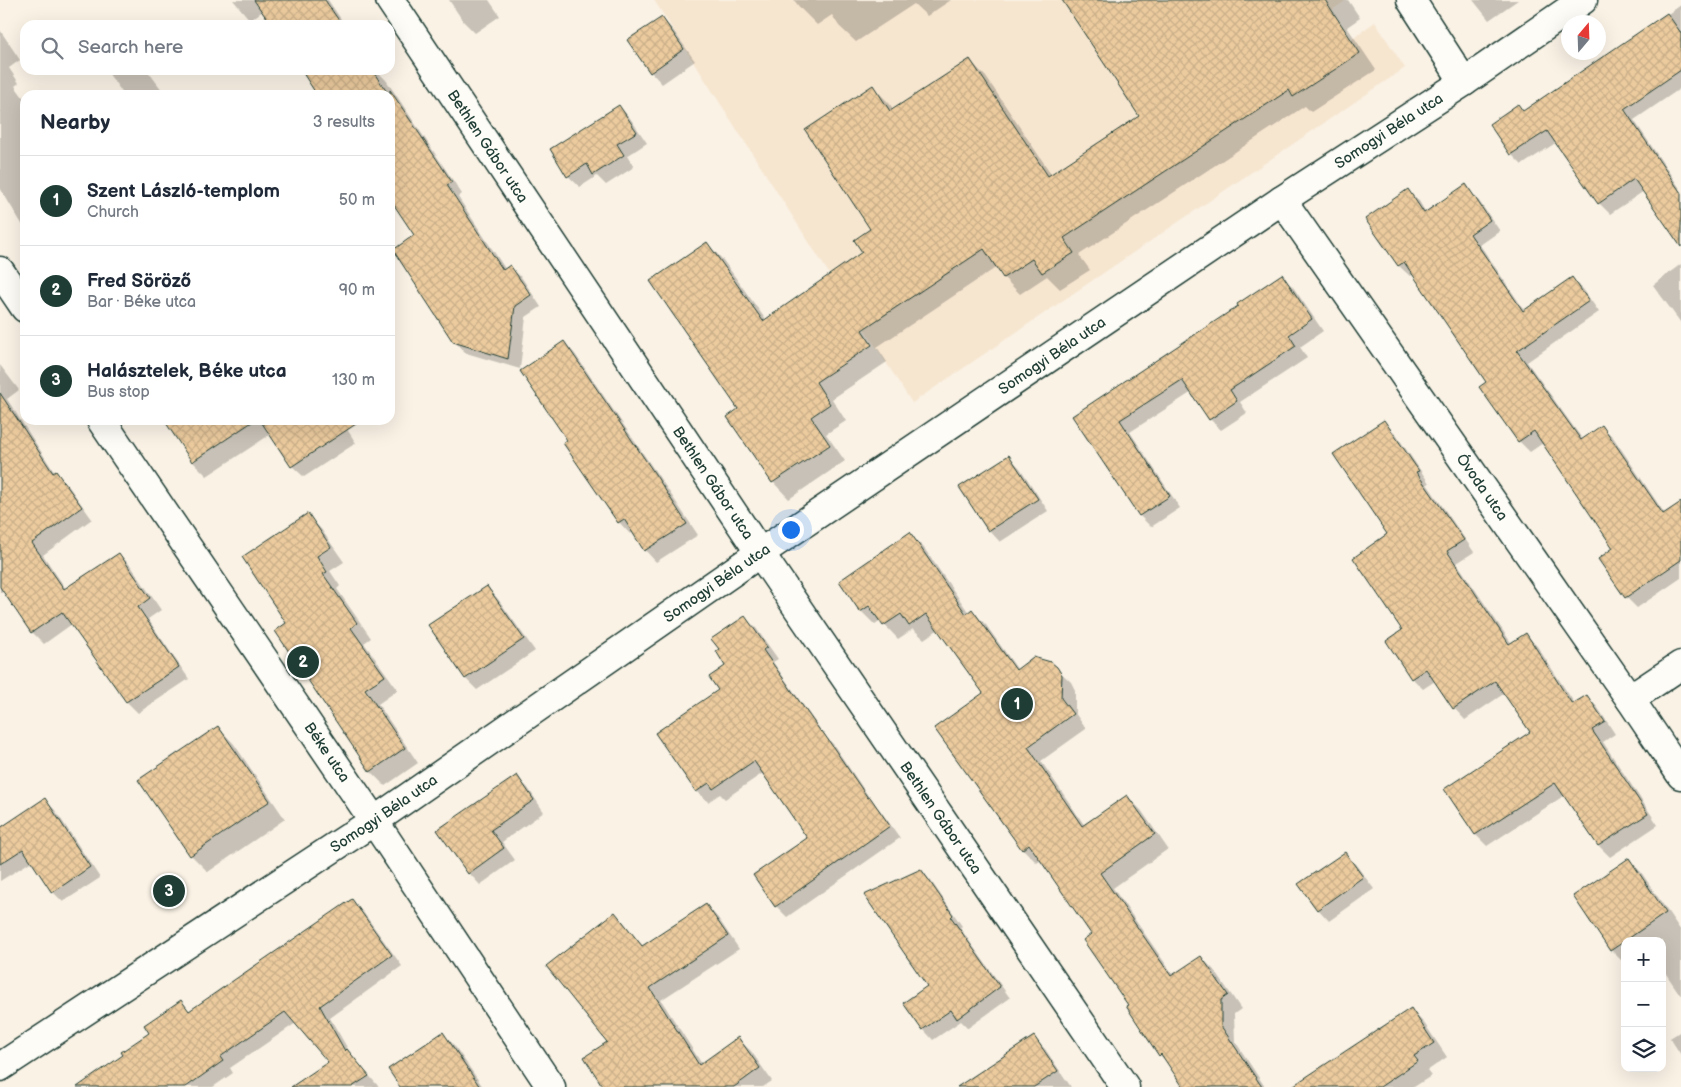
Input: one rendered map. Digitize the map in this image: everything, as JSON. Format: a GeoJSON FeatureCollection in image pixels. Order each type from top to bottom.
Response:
{"type":"FeatureCollection","features":[{"type":"Feature","properties":{"kind":"street","name":"Bethlen Gábor utca"},"geometry":{"type":"LineString","coordinates":[[390,0],[760,553],[1124,1087]]}},
{"type":"Feature","properties":{"kind":"street"},"geometry":{"type":"LineString","coordinates":[[1411,0],[1464,82]]}},
{"type":"Feature","properties":{"kind":"street","name":"Somogyi Béla utca"},"geometry":{"type":"LineString","coordinates":[[0,1067],[374,821],[760,553],[1282,200],[1464,82],[1583,0]]}},
{"type":"Feature","properties":{"kind":"street","name":"Óvoda utca"},"geometry":{"type":"LineString","coordinates":[[1282,200],[1681,775]]}},
{"type":"Feature","properties":{"kind":"street"},"geometry":{"type":"LineString","coordinates":[[0,271],[20,301]]}},
{"type":"Feature","properties":{"kind":"street","name":"Béke utca"},"geometry":{"type":"LineString","coordinates":[[104,425],[374,821],[551,1087]]}},
{"type":"Feature","properties":{"kind":"street"},"geometry":{"type":"LineString","coordinates":[[1630,699],[1681,665]]}},
{"type":"Feature","properties":{"kind":"shaded area"},"geometry":{"type":"Polygon","coordinates":[[[654,0],[1344,0],[1332,10],[1351,39],[1375,22],[1405,68],[912,403],[654,0]]]}},
{"type":"Feature","properties":{"kind":"building"},"geometry":{"type":"Polygon","coordinates":[[[254,0],[325,0],[339,20],[268,20],[254,0]]]}},
{"type":"Feature","properties":{"kind":"building"},"geometry":{"type":"Polygon","coordinates":[[[1062,0],[1325,0],[1360,53],[1293,97],[1289,90],[1064,238],[1074,253],[1042,273],[1032,259],[1003,278],[984,249],[862,330],[872,345],[816,382],[830,404],[811,417],[830,445],[772,483],[727,417],[738,409],[650,281],[707,242],[763,321],[862,252],[854,240],[870,229],[805,130],[873,85],[890,111],[970,59],[1048,176],[1139,116],[1062,0]]]}},
{"type":"Feature","properties":{"kind":"building"},"geometry":{"type":"Polygon","coordinates":[[[1667,13],[1681,33],[1681,70],[1624,109],[1681,193],[1681,247],[1634,179],[1598,204],[1547,131],[1510,155],[1489,124],[1518,104],[1523,111],[1598,60],[1606,60],[1606,55],[1667,13]]]}},
{"type":"Feature","properties":{"kind":"building"},"geometry":{"type":"Polygon","coordinates":[[[662,17],[684,49],[650,73],[627,40],[662,17]]]}},
{"type":"Feature","properties":{"kind":"building"},"geometry":{"type":"Polygon","coordinates":[[[304,75],[375,75],[386,90],[314,90],[304,75]]]}},
{"type":"Feature","properties":{"kind":"building"},"geometry":{"type":"Polygon","coordinates":[[[395,97],[452,182],[447,185],[503,270],[510,265],[531,295],[515,306],[508,359],[453,342],[395,253],[395,249],[414,235],[395,206],[395,97]]]}},
{"type":"Feature","properties":{"kind":"building"},"geometry":{"type":"Polygon","coordinates":[[[619,105],[637,132],[617,144],[624,155],[593,175],[587,164],[567,177],[550,149],[619,105]]]}},
{"type":"Feature","properties":{"kind":"building"},"geometry":{"type":"Polygon","coordinates":[[[1466,184],[1490,220],[1470,234],[1523,311],[1572,277],[1589,301],[1517,351],[1581,440],[1602,425],[1663,514],[1681,502],[1681,560],[1625,598],[1598,559],[1613,548],[1534,431],[1518,442],[1479,387],[1486,382],[1404,262],[1398,266],[1365,219],[1408,189],[1424,213],[1466,184]]]}},
{"type":"Feature","properties":{"kind":"building"},"geometry":{"type":"Polygon","coordinates":[[[1282,274],[1312,319],[1289,335],[1296,346],[1230,390],[1237,401],[1209,420],[1182,380],[1120,420],[1170,496],[1139,516],[1072,416],[1238,306],[1237,304],[1282,274]]]}},
{"type":"Feature","properties":{"kind":"building"},"geometry":{"type":"Polygon","coordinates":[[[564,341],[687,524],[644,551],[624,519],[618,523],[563,443],[567,440],[520,371],[564,341]]]}},
{"type":"Feature","properties":{"kind":"building"},"geometry":{"type":"Polygon","coordinates":[[[0,393],[53,473],[56,471],[82,507],[32,543],[64,589],[119,553],[150,598],[138,607],[179,667],[126,702],[62,612],[31,633],[0,587],[0,393]]]}},
{"type":"Feature","properties":{"kind":"building"},"geometry":{"type":"Polygon","coordinates":[[[1384,420],[1419,471],[1416,472],[1464,540],[1447,551],[1509,644],[1526,633],[1572,704],[1587,695],[1605,722],[1592,730],[1648,814],[1598,846],[1555,783],[1475,835],[1444,789],[1530,732],[1495,681],[1453,709],[1426,669],[1411,679],[1386,641],[1402,630],[1353,558],[1387,534],[1333,454],[1384,420]]]}},
{"type":"Feature","properties":{"kind":"building"},"geometry":{"type":"Polygon","coordinates":[[[167,425],[248,425],[192,462],[167,425]]]}},
{"type":"Feature","properties":{"kind":"building"},"geometry":{"type":"Polygon","coordinates":[[[263,425],[354,425],[291,467],[263,425]]]}},
{"type":"Feature","properties":{"kind":"building"},"geometry":{"type":"Polygon","coordinates":[[[1009,455],[1038,499],[988,531],[959,487],[1009,455]]]}},
{"type":"Feature","properties":{"kind":"building"},"geometry":{"type":"Polygon","coordinates":[[[308,513],[331,547],[317,556],[327,572],[323,574],[357,623],[351,628],[385,676],[365,689],[405,748],[370,772],[275,631],[286,623],[242,557],[308,513]]]}},
{"type":"Feature","properties":{"kind":"building"},"geometry":{"type":"Polygon","coordinates":[[[910,532],[966,614],[972,609],[1016,670],[1033,657],[1051,662],[1057,667],[1062,675],[1061,698],[1073,714],[1028,747],[1082,826],[1127,795],[1155,834],[1100,873],[1171,976],[1201,956],[1228,995],[1221,1000],[1221,1026],[1262,1087],[1183,1087],[1161,1054],[1159,1056],[1126,1006],[1128,1005],[1083,940],[1091,934],[1029,844],[1022,850],[934,728],[983,693],[926,614],[909,626],[901,614],[883,626],[869,606],[860,612],[839,581],[910,532]]]}},
{"type":"Feature","properties":{"kind":"building"},"geometry":{"type":"Polygon","coordinates":[[[487,586],[524,639],[465,679],[428,625],[487,586]]]}},
{"type":"Feature","properties":{"kind":"building"},"geometry":{"type":"Polygon","coordinates":[[[745,616],[767,647],[763,650],[890,826],[775,907],[753,875],[807,838],[754,761],[713,789],[709,783],[696,792],[655,733],[718,690],[709,677],[725,666],[716,651],[719,649],[711,639],[745,616]]]}},
{"type":"Feature","properties":{"kind":"building"},"geometry":{"type":"Polygon","coordinates":[[[218,726],[270,801],[190,856],[138,780],[218,726]]]}},
{"type":"Feature","properties":{"kind":"building"},"geometry":{"type":"Polygon","coordinates":[[[517,775],[534,800],[491,830],[504,848],[468,874],[437,830],[517,775]]]}},
{"type":"Feature","properties":{"kind":"building"},"geometry":{"type":"Polygon","coordinates":[[[45,798],[90,867],[52,893],[23,849],[0,864],[0,828],[45,798]]]}},
{"type":"Feature","properties":{"kind":"building"},"geometry":{"type":"Polygon","coordinates":[[[1345,852],[1363,877],[1317,910],[1298,884],[1345,852]]]}},
{"type":"Feature","properties":{"kind":"building"},"geometry":{"type":"Polygon","coordinates":[[[1629,858],[1666,913],[1631,937],[1621,937],[1621,944],[1610,951],[1573,896],[1629,858]]]}},
{"type":"Feature","properties":{"kind":"building"},"geometry":{"type":"Polygon","coordinates":[[[921,869],[953,915],[951,917],[1000,987],[957,1019],[951,1010],[922,1030],[903,1003],[927,986],[864,895],[921,869]]]}},
{"type":"Feature","properties":{"kind":"building"},"geometry":{"type":"Polygon","coordinates":[[[352,899],[392,955],[320,1006],[345,1051],[347,1049],[369,1076],[352,1087],[291,1087],[328,1062],[285,1012],[220,1057],[223,1061],[186,1087],[77,1087],[123,1055],[121,1052],[149,1033],[144,1025],[181,1000],[189,1011],[352,899]]]}},
{"type":"Feature","properties":{"kind":"building"},"geometry":{"type":"Polygon","coordinates":[[[706,904],[728,936],[650,988],[699,1065],[738,1037],[760,1068],[734,1087],[603,1087],[584,1057],[607,1042],[546,966],[615,912],[642,946],[706,904]]]}},
{"type":"Feature","properties":{"kind":"building"},"geometry":{"type":"Polygon","coordinates":[[[1411,1008],[1434,1043],[1414,1056],[1418,1061],[1380,1087],[1291,1087],[1411,1008]]]}},
{"type":"Feature","properties":{"kind":"building"},"geometry":{"type":"Polygon","coordinates":[[[443,1032],[480,1087],[400,1087],[388,1069],[443,1032]]]}},
{"type":"Feature","properties":{"kind":"building"},"geometry":{"type":"Polygon","coordinates":[[[1034,1036],[1058,1071],[1034,1087],[957,1087],[1034,1036]]]}},
{"type":"Feature","properties":{"kind":"place","name":"Fred Söröző"},"geometry":{"type":"Point","coordinates":[303,662]}},
{"type":"Feature","properties":{"kind":"place","name":"Szent László-templom"},"geometry":{"type":"Point","coordinates":[1017,704]}},
{"type":"Feature","properties":{"kind":"place","name":"Halásztelek, Béke utca"},"geometry":{"type":"Point","coordinates":[169,891]}}]}
